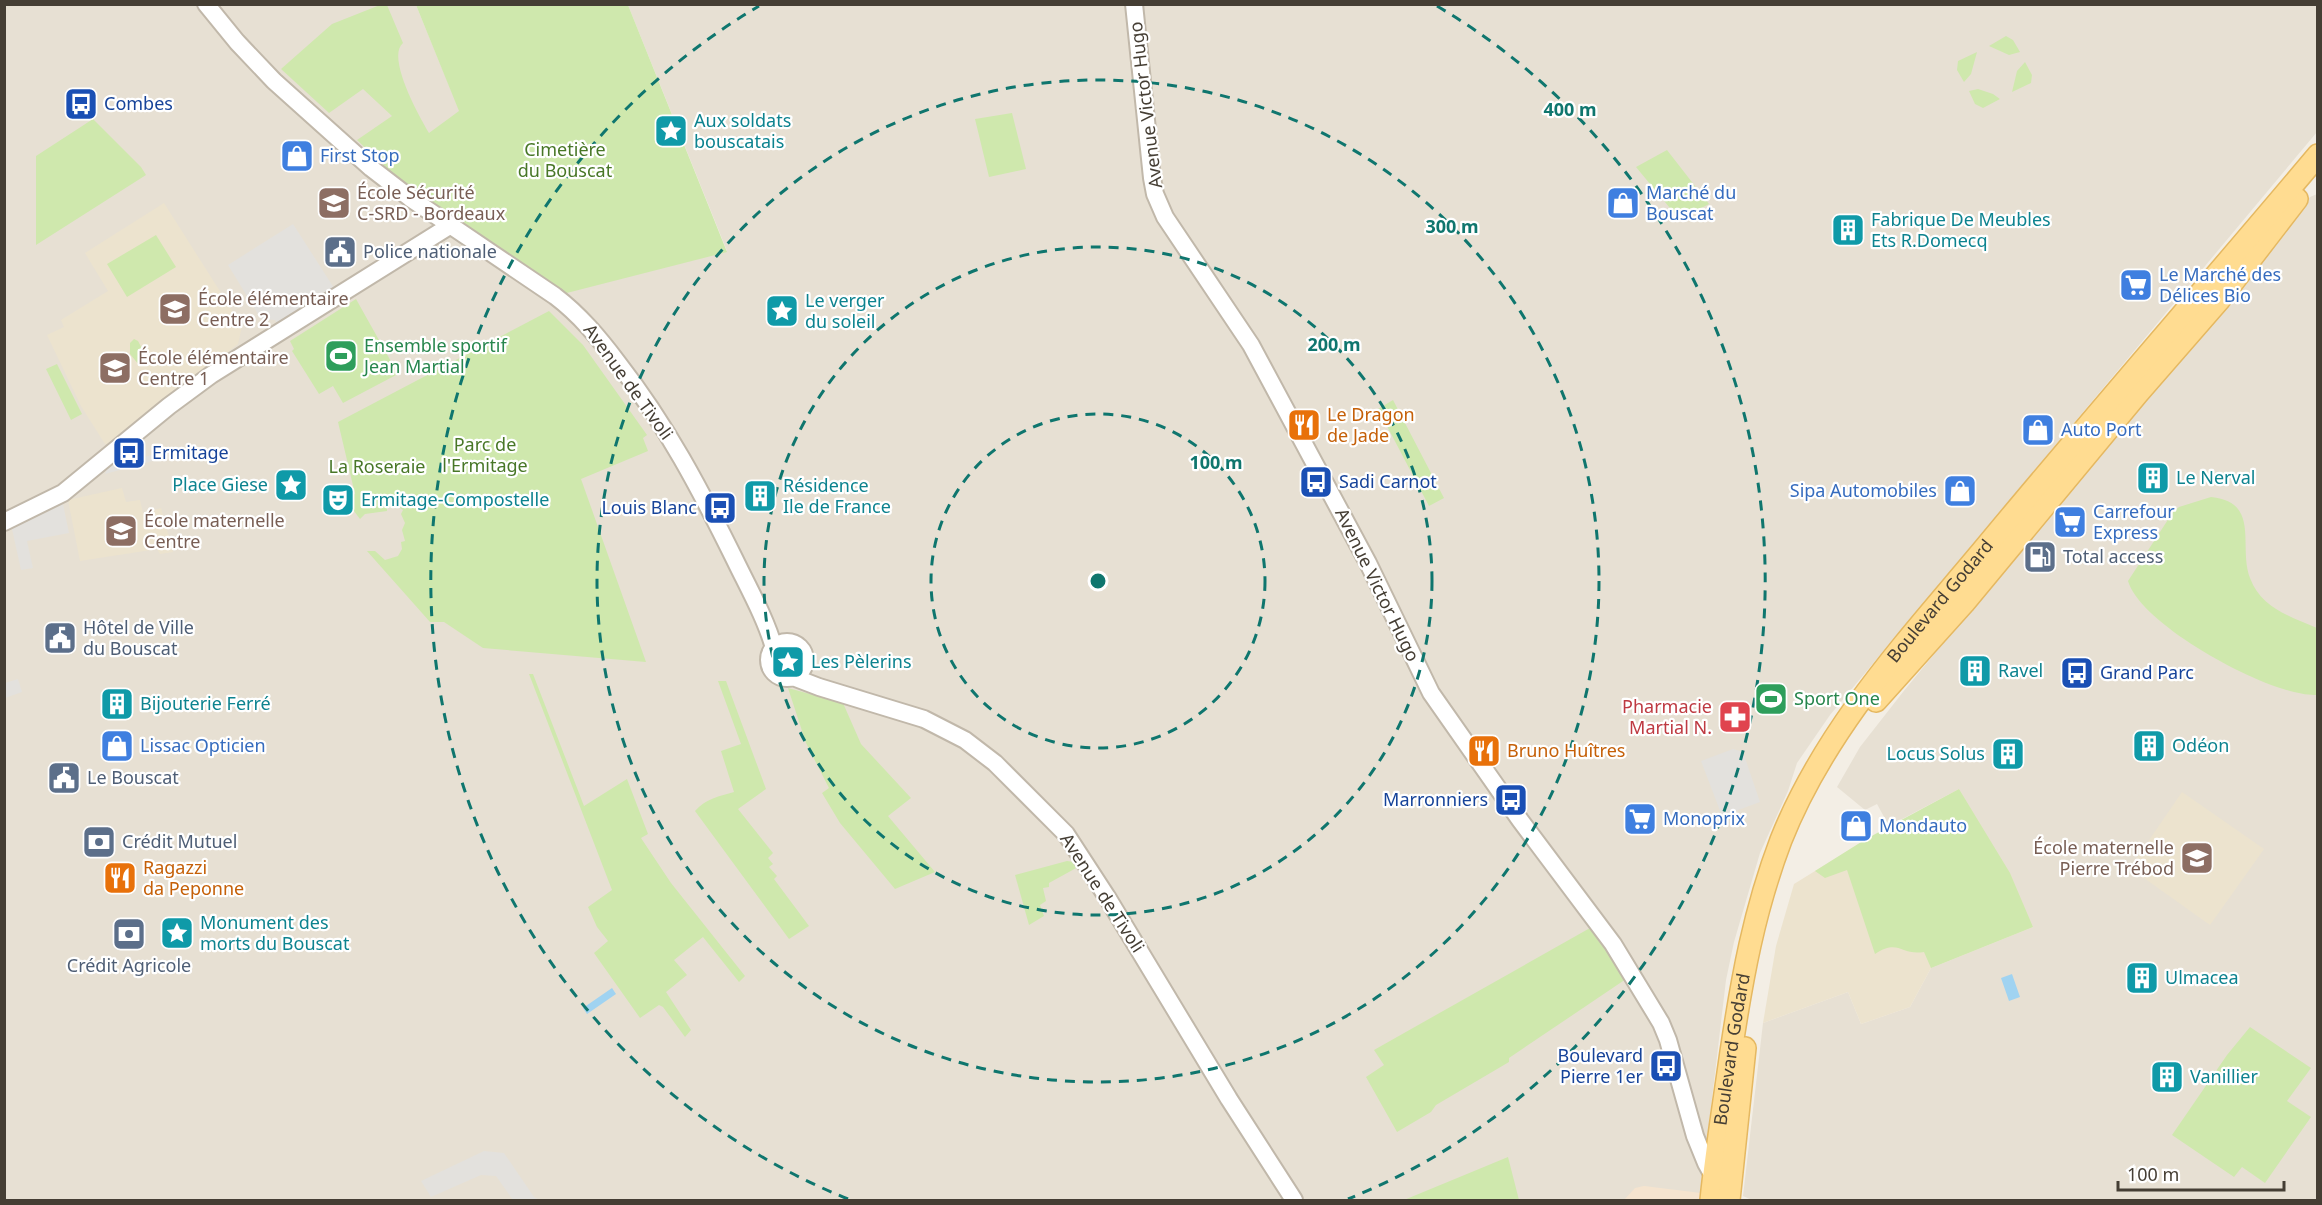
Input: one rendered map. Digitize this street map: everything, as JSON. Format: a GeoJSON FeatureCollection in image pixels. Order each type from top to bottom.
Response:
{"type":"FeatureCollection","features":[{"type":"Feature","properties":{"kind":"main road","name":"Boulevard Godard"},"geometry":{"type":"LineString","coordinates":[[1722,1200],[1713,1176],[1752,928],[1782,840],[1818,764],[1863,696],[1950,586],[2318,155]]}},
{"type":"Feature","properties":{"kind":"main road","name":"Boulevard Godard"},"geometry":{"type":"LineString","coordinates":[[1722,1200],[1758,959],[1793,845],[1829,770],[1874,704],[1964,603],[2139,392],[2220,299],[2318,172]]}},
{"type":"Feature","properties":{"kind":"street","name":"Avenue de Tivoli"},"geometry":{"type":"LineString","coordinates":[[206,4],[255,61],[316,120],[410,198],[574,311],[604,345],[643,396],[699,486],[766,628],[777,645]]}},
{"type":"Feature","properties":{"kind":"street","name":"Avenue Victor Hugo"},"geometry":{"type":"LineString","coordinates":[[1134,4],[1152,177],[1155,194],[1165,217],[1251,345],[1368,564],[1431,693],[1520,820],[1613,945],[1661,1023],[1668,1040],[1695,1136],[1700,1173],[1722,1200]]}},
{"type":"Feature","properties":{"kind":"street"},"geometry":{"type":"LineString","coordinates":[[4,522],[63,493],[211,375],[451,225]]}},
{"type":"Feature","properties":{"kind":"street"},"geometry":{"type":"LineString","coordinates":[[791,642],[801,648],[805,657],[798,672],[779,676],[772,670],[769,660],[777,645],[791,642]]}},
{"type":"Feature","properties":{"kind":"street","name":"Avenue de Tivoli"},"geometry":{"type":"LineString","coordinates":[[798,672],[819,687],[924,719],[965,740],[995,763],[1066,834],[1107,897],[1228,1099],[1294,1200]]}},
{"type":"Feature","properties":{"kind":"street","name":"Avenue Victor Hugo"},"geometry":{"type":"LineString","coordinates":[[1695,1136],[1713,1176]]}},
{"type":"Feature","properties":{"kind":"shaded area"},"geometry":{"type":"Polygon","coordinates":[[[5,5],[416,5],[460,112],[727,251],[628,5],[2317,5],[2317,132],[1830,715],[1797,763],[1788,791],[1760,853],[1734,942],[1726,980],[1700,1200],[5,1200],[5,5]]]}},
{"type":"Feature","properties":{"kind":"shaded area"},"geometry":{"type":"Polygon","coordinates":[[[2317,194],[2317,1200],[1752,1200],[1743,1196],[1763,1023],[1848,992],[1861,1024],[1910,1007],[1931,968],[2033,927],[1959,789],[1889,826],[1877,804],[1865,810],[1837,787],[1860,747],[1903,692],[2310,197],[2317,194]]]}},
{"type":"Feature","properties":{"kind":"shaded area"},"geometry":{"type":"Polygon","coordinates":[[[164,203],[242,326],[238,344],[108,445],[105,444],[81,406],[47,335],[64,327],[61,320],[108,291],[85,253],[164,203]]]}},
{"type":"Feature","properties":{"kind":"shaded area"},"geometry":{"type":"Polygon","coordinates":[[[293,224],[334,288],[278,324],[275,320],[261,319],[228,265],[293,224]]]}},
{"type":"Feature","properties":{"kind":"shaded area"},"geometry":{"type":"Polygon","coordinates":[[[166,451],[164,458],[105,474],[108,467],[166,451]]]}},
{"type":"Feature","properties":{"kind":"shaded area","name":"École maternelle Centre"},"geometry":{"type":"Polygon","coordinates":[[[122,488],[126,502],[140,500],[143,513],[161,508],[173,552],[160,554],[157,549],[80,561],[68,500],[122,488]]]}},
{"type":"Feature","properties":{"kind":"shaded area"},"geometry":{"type":"Polygon","coordinates":[[[63,504],[69,533],[27,541],[33,568],[21,570],[12,529],[63,504]]]}},
{"type":"Feature","properties":{"kind":"shaded area"},"geometry":{"type":"Polygon","coordinates":[[[18,679],[22,692],[5,698],[5,683],[18,679]]]}},
{"type":"Feature","properties":{"kind":"shaded area"},"geometry":{"type":"Polygon","coordinates":[[[1733,749],[1743,752],[1760,802],[1722,816],[1701,761],[1733,749]]]}},
{"type":"Feature","properties":{"kind":"shaded area"},"geometry":{"type":"Polygon","coordinates":[[[1959,789],[2010,873],[2033,927],[1931,968],[1910,1007],[1861,1024],[1848,992],[1763,1023],[1776,946],[1794,884],[1862,842],[1959,789]]]}},
{"type":"Feature","properties":{"kind":"shaded area","name":"École maternelle Pierre Trébod"},"geometry":{"type":"Polygon","coordinates":[[[2182,792],[2264,849],[2210,925],[2130,868],[2182,792]]]}},
{"type":"Feature","properties":{"kind":"shaded area"},"geometry":{"type":"Polygon","coordinates":[[[484,1151],[504,1153],[534,1197],[539,1200],[513,1200],[496,1176],[481,1175],[431,1197],[421,1181],[484,1151]]]}},
{"type":"Feature","properties":{"kind":"shaded area"},"geometry":{"type":"Polygon","coordinates":[[[1644,1186],[1701,1193],[1700,1200],[1624,1200],[1635,1188],[1644,1186]]]}},
{"type":"Feature","properties":{"kind":"green space","name":"Cimetière du Bouscat"},"geometry":{"type":"Polygon","coordinates":[[[380,5],[387,5],[403,43],[399,50],[398,61],[401,73],[412,101],[429,133],[459,111],[416,5],[628,5],[727,252],[555,296],[377,173],[383,165],[357,140],[392,116],[363,89],[329,113],[281,69],[332,24],[380,5]]]}},
{"type":"Feature","properties":{"kind":"green space"},"geometry":{"type":"Polygon","coordinates":[[[2006,36],[2013,40],[2020,52],[2009,55],[1989,46],[2006,36]]]}},
{"type":"Feature","properties":{"kind":"green space"},"geometry":{"type":"Polygon","coordinates":[[[1977,52],[1971,74],[1964,82],[1957,70],[1958,61],[1977,52]]]}},
{"type":"Feature","properties":{"kind":"green space"},"geometry":{"type":"Polygon","coordinates":[[[2025,62],[2032,75],[2031,83],[2012,92],[2017,71],[2025,62]]]}},
{"type":"Feature","properties":{"kind":"green space"},"geometry":{"type":"Polygon","coordinates":[[[1978,89],[2000,99],[1983,108],[1975,104],[1969,91],[1978,89]]]}},
{"type":"Feature","properties":{"kind":"green space"},"geometry":{"type":"Polygon","coordinates":[[[1012,113],[1026,169],[989,177],[975,119],[1012,113]]]}},
{"type":"Feature","properties":{"kind":"green space"},"geometry":{"type":"Polygon","coordinates":[[[93,119],[141,167],[146,175],[36,245],[36,156],[93,119]]]}},
{"type":"Feature","properties":{"kind":"green space"},"geometry":{"type":"Polygon","coordinates":[[[1667,150],[1709,204],[1686,216],[1674,213],[1636,167],[1667,150]]]}},
{"type":"Feature","properties":{"kind":"green space"},"geometry":{"type":"Polygon","coordinates":[[[156,235],[176,267],[127,297],[107,264],[156,235]]]}},
{"type":"Feature","properties":{"kind":"green space","name":"Ensemble sportif Jean Martial"},"geometry":{"type":"Polygon","coordinates":[[[356,299],[398,374],[343,403],[333,386],[319,394],[292,351],[294,349],[290,341],[356,299]]]}},
{"type":"Feature","properties":{"kind":"green space","name":"Parc de l'Ermitage"},"geometry":{"type":"Polygon","coordinates":[[[549,311],[583,345],[647,435],[643,438],[648,451],[581,479],[646,662],[483,648],[444,622],[430,622],[367,551],[375,551],[385,560],[398,556],[402,549],[401,542],[405,541],[402,530],[405,523],[401,514],[403,510],[397,506],[387,508],[387,511],[365,514],[360,519],[348,503],[351,502],[350,496],[355,494],[338,422],[549,311]]]}},
{"type":"Feature","properties":{"kind":"green space"},"geometry":{"type":"Polygon","coordinates":[[[134,339],[138,341],[148,360],[144,365],[139,365],[130,354],[130,343],[134,339]]]}},
{"type":"Feature","properties":{"kind":"green space"},"geometry":{"type":"Polygon","coordinates":[[[57,364],[82,414],[71,420],[46,369],[57,364]]]}},
{"type":"Feature","properties":{"kind":"green space"},"geometry":{"type":"Polygon","coordinates":[[[1393,400],[1444,498],[1429,506],[1378,409],[1393,400]]]}},
{"type":"Feature","properties":{"kind":"green space"},"geometry":{"type":"Polygon","coordinates":[[[2211,497],[2227,501],[2236,507],[2242,516],[2245,527],[2247,566],[2250,578],[2261,597],[2278,610],[2317,628],[2316,695],[2296,693],[2270,684],[2210,656],[2157,618],[2138,599],[2128,581],[2173,512],[2179,507],[2211,497]]]}},
{"type":"Feature","properties":{"kind":"green space"},"geometry":{"type":"Polygon","coordinates":[[[529,674],[533,674],[584,806],[627,779],[648,834],[641,838],[671,883],[745,976],[739,982],[703,937],[674,960],[687,975],[666,992],[691,1030],[685,1037],[663,1007],[659,1005],[640,1018],[594,953],[608,941],[597,927],[588,907],[612,890],[529,674]]]}},
{"type":"Feature","properties":{"kind":"green space"},"geometry":{"type":"Polygon","coordinates":[[[718,681],[726,681],[766,789],[738,809],[773,853],[768,858],[773,864],[769,867],[777,876],[774,879],[809,926],[789,939],[695,811],[708,801],[734,792],[721,751],[741,744],[718,681]]]}},
{"type":"Feature","properties":{"kind":"green space"},"geometry":{"type":"Polygon","coordinates":[[[788,688],[843,703],[861,744],[911,798],[888,816],[935,872],[895,889],[840,823],[822,793],[829,788],[806,743],[788,688]]]}},
{"type":"Feature","properties":{"kind":"green space"},"geometry":{"type":"Polygon","coordinates":[[[1959,789],[2010,873],[2033,927],[1931,968],[1924,952],[1910,952],[1895,947],[1883,949],[1875,954],[1847,870],[1825,878],[1815,871],[1866,839],[1959,789]]]}},
{"type":"Feature","properties":{"kind":"green space"},"geometry":{"type":"Polygon","coordinates":[[[1067,861],[1074,862],[1078,867],[1049,883],[1049,887],[1043,888],[1046,901],[1040,905],[1044,916],[1029,925],[1015,875],[1067,861]]]}},
{"type":"Feature","properties":{"kind":"green space"},"geometry":{"type":"Polygon","coordinates":[[[1590,928],[1611,954],[1626,979],[1509,1058],[1509,1062],[1436,1105],[1431,1112],[1397,1132],[1366,1077],[1384,1065],[1374,1050],[1590,928]]]}},
{"type":"Feature","properties":{"kind":"green space"},"geometry":{"type":"Polygon","coordinates":[[[2250,1027],[2311,1068],[2287,1101],[2311,1117],[2265,1183],[2242,1167],[2234,1177],[2172,1135],[2227,1055],[2250,1027]]]}},
{"type":"Feature","properties":{"kind":"green space"},"geometry":{"type":"Polygon","coordinates":[[[1508,1157],[1519,1200],[1404,1200],[1508,1157]]]}},
{"type":"Feature","properties":{"kind":"water"},"geometry":{"type":"Polygon","coordinates":[[[2012,974],[2020,997],[2009,1001],[2001,978],[2012,974]]]}},
{"type":"Feature","properties":{"kind":"water"},"geometry":{"type":"Polygon","coordinates":[[[612,988],[616,994],[587,1014],[583,1008],[612,988]]]}},
{"type":"Feature","properties":{"kind":"place","name":"Combes"},"geometry":{"type":"Point","coordinates":[81,104]}},
{"type":"Feature","properties":{"kind":"place","name":"Aux soldats bouscatais"},"geometry":{"type":"Point","coordinates":[671,131]}},
{"type":"Feature","properties":{"kind":"place","name":"First Stop"},"geometry":{"type":"Point","coordinates":[297,156]}},
{"type":"Feature","properties":{"kind":"place","name":"École Sécurité C-SRD - Bordeaux"},"geometry":{"type":"Point","coordinates":[334,203]}},
{"type":"Feature","properties":{"kind":"place","name":"Marché du Bouscat"},"geometry":{"type":"Point","coordinates":[1623,203]}},
{"type":"Feature","properties":{"kind":"place","name":"Fabrique De Meubles Ets R.Domecq"},"geometry":{"type":"Point","coordinates":[1848,230]}},
{"type":"Feature","properties":{"kind":"place","name":"Police nationale"},"geometry":{"type":"Point","coordinates":[340,252]}},
{"type":"Feature","properties":{"kind":"place","name":"Le Marché des Délices Bio"},"geometry":{"type":"Point","coordinates":[2136,285]}},
{"type":"Feature","properties":{"kind":"place","name":"École élémentaire Centre 2"},"geometry":{"type":"Point","coordinates":[175,309]}},
{"type":"Feature","properties":{"kind":"place","name":"Le verger du soleil"},"geometry":{"type":"Point","coordinates":[782,311]}},
{"type":"Feature","properties":{"kind":"place","name":"Ensemble sportif Jean Martial"},"geometry":{"type":"Point","coordinates":[341,356]}},
{"type":"Feature","properties":{"kind":"place","name":"École élémentaire Centre 1"},"geometry":{"type":"Point","coordinates":[115,368]}},
{"type":"Feature","properties":{"kind":"place","name":"Le Dragon de Jade"},"geometry":{"type":"Point","coordinates":[1304,425]}},
{"type":"Feature","properties":{"kind":"place","name":"Auto Port"},"geometry":{"type":"Point","coordinates":[2038,430]}},
{"type":"Feature","properties":{"kind":"place","name":"Ermitage"},"geometry":{"type":"Point","coordinates":[129,453]}},
{"type":"Feature","properties":{"kind":"place","name":"Le Nerval"},"geometry":{"type":"Point","coordinates":[2153,478]}},
{"type":"Feature","properties":{"kind":"place","name":"Sadi Carnot"},"geometry":{"type":"Point","coordinates":[1316,482]}},
{"type":"Feature","properties":{"kind":"place","name":"Place Giese"},"geometry":{"type":"Point","coordinates":[291,485]}},
{"type":"Feature","properties":{"kind":"place","name":"Sipa Automobiles"},"geometry":{"type":"Point","coordinates":[1960,491]}},
{"type":"Feature","properties":{"kind":"place","name":"Résidence Ile de France"},"geometry":{"type":"Point","coordinates":[760,496]}},
{"type":"Feature","properties":{"kind":"place","name":"Ermitage-Compostelle"},"geometry":{"type":"Point","coordinates":[338,500]}},
{"type":"Feature","properties":{"kind":"place","name":"Louis Blanc"},"geometry":{"type":"Point","coordinates":[720,508]}},
{"type":"Feature","properties":{"kind":"place","name":"Carrefour Express"},"geometry":{"type":"Point","coordinates":[2070,522]}},
{"type":"Feature","properties":{"kind":"place","name":"École maternelle Centre"},"geometry":{"type":"Point","coordinates":[121,531]}},
{"type":"Feature","properties":{"kind":"place","name":"Total access"},"geometry":{"type":"Point","coordinates":[2040,557]}},
{"type":"Feature","properties":{"kind":"place","name":"Hôtel de Ville du Bouscat"},"geometry":{"type":"Point","coordinates":[60,638]}},
{"type":"Feature","properties":{"kind":"place","name":"Les Pèlerins"},"geometry":{"type":"Point","coordinates":[788,662]}},
{"type":"Feature","properties":{"kind":"place","name":"Ravel"},"geometry":{"type":"Point","coordinates":[1975,671]}},
{"type":"Feature","properties":{"kind":"place","name":"Grand Parc"},"geometry":{"type":"Point","coordinates":[2077,673]}},
{"type":"Feature","properties":{"kind":"place","name":"Sport One"},"geometry":{"type":"Point","coordinates":[1771,699]}},
{"type":"Feature","properties":{"kind":"place","name":"Bijouterie Ferré"},"geometry":{"type":"Point","coordinates":[117,704]}},
{"type":"Feature","properties":{"kind":"place","name":"Pharmacie Martial N."},"geometry":{"type":"Point","coordinates":[1735,717]}},
{"type":"Feature","properties":{"kind":"place","name":"Lissac Opticien"},"geometry":{"type":"Point","coordinates":[117,746]}},
{"type":"Feature","properties":{"kind":"place","name":"Odéon"},"geometry":{"type":"Point","coordinates":[2149,746]}},
{"type":"Feature","properties":{"kind":"place","name":"Bruno Huîtres"},"geometry":{"type":"Point","coordinates":[1484,751]}},
{"type":"Feature","properties":{"kind":"place","name":"Locus Solus"},"geometry":{"type":"Point","coordinates":[2008,754]}},
{"type":"Feature","properties":{"kind":"place","name":"Le Bouscat"},"geometry":{"type":"Point","coordinates":[64,778]}},
{"type":"Feature","properties":{"kind":"place","name":"Marronniers"},"geometry":{"type":"Point","coordinates":[1511,800]}},
{"type":"Feature","properties":{"kind":"place","name":"Monoprix"},"geometry":{"type":"Point","coordinates":[1640,819]}},
{"type":"Feature","properties":{"kind":"place","name":"Mondauto"},"geometry":{"type":"Point","coordinates":[1856,826]}},
{"type":"Feature","properties":{"kind":"place","name":"Crédit Mutuel"},"geometry":{"type":"Point","coordinates":[99,842]}},
{"type":"Feature","properties":{"kind":"place","name":"École maternelle Pierre Trébod"},"geometry":{"type":"Point","coordinates":[2197,858]}},
{"type":"Feature","properties":{"kind":"place","name":"Ragazzi da Peponne"},"geometry":{"type":"Point","coordinates":[120,878]}},
{"type":"Feature","properties":{"kind":"place","name":"Monument des morts du Bouscat"},"geometry":{"type":"Point","coordinates":[177,933]}},
{"type":"Feature","properties":{"kind":"place","name":"Crédit Agricole"},"geometry":{"type":"Point","coordinates":[129,934]}},
{"type":"Feature","properties":{"kind":"place","name":"Ulmacea"},"geometry":{"type":"Point","coordinates":[2142,978]}},
{"type":"Feature","properties":{"kind":"place","name":"Boulevard Pierre 1er"},"geometry":{"type":"Point","coordinates":[1666,1066]}},
{"type":"Feature","properties":{"kind":"place","name":"Vanillier"},"geometry":{"type":"Point","coordinates":[2167,1077]}},
{"type":"Feature","properties":{"kind":"park label","name":"La Roseraie"},"geometry":{"type":"Point","coordinates":[377,467]}}]}
